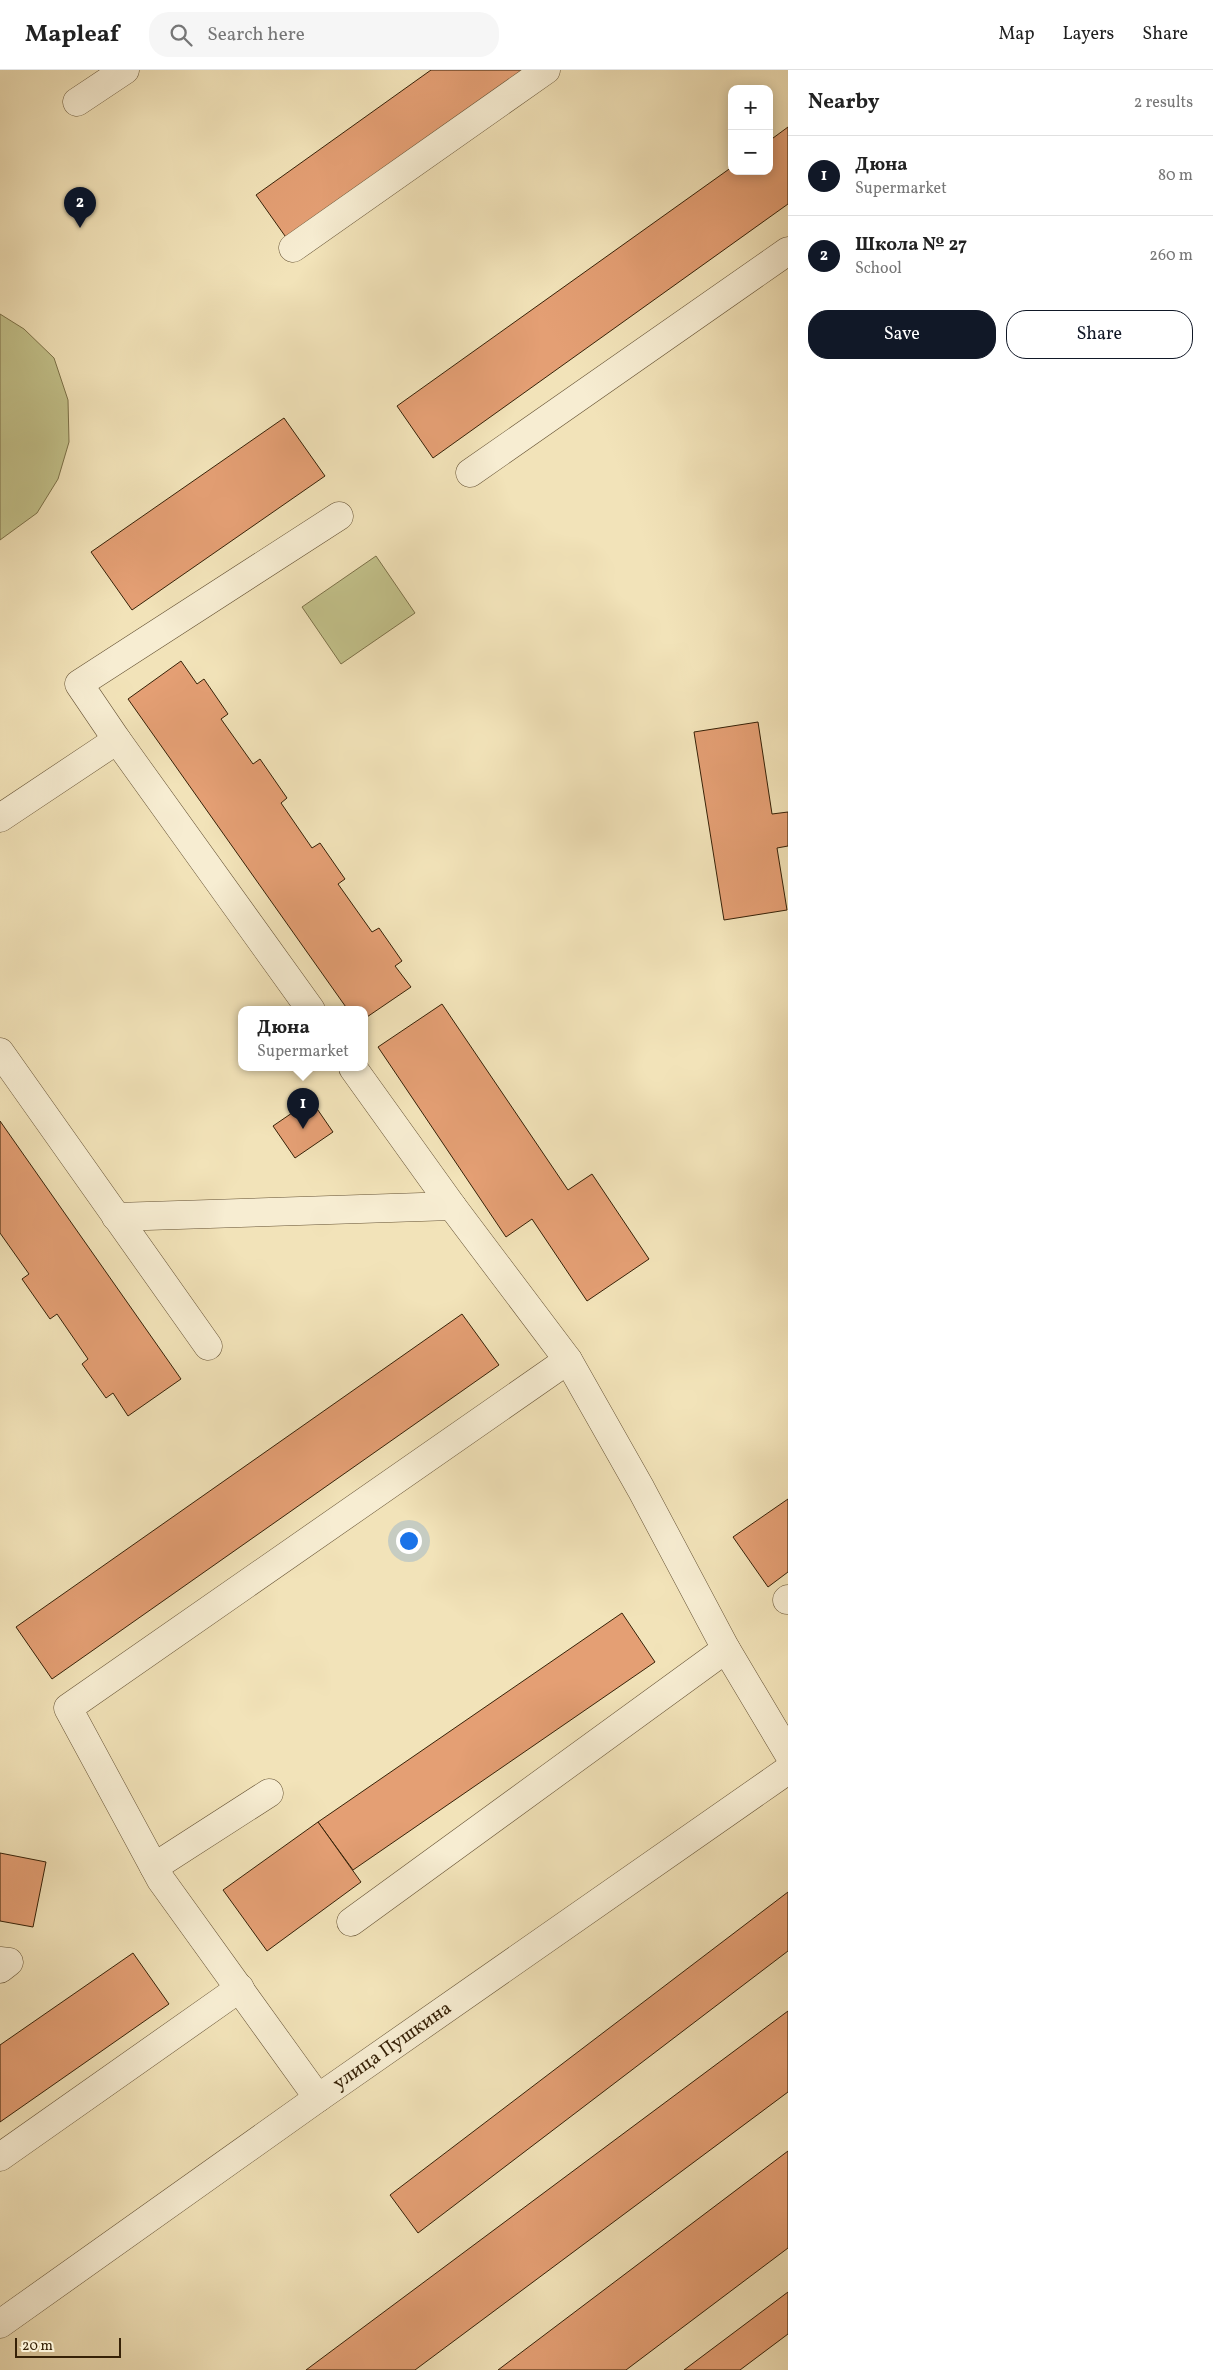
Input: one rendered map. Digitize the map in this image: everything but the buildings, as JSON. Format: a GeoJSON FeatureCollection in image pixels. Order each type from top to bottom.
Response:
{"type":"FeatureCollection","features":[{"type":"Feature","properties":{"kind":"street"},"geometry":{"type":"LineString","coordinates":[[77,102],[125,70]]}},
{"type":"Feature","properties":{"kind":"street"},"geometry":{"type":"LineString","coordinates":[[293,248],[546,70]]}},
{"type":"Feature","properties":{"kind":"street"},"geometry":{"type":"LineString","coordinates":[[470,474],[788,251]]}},
{"type":"Feature","properties":{"kind":"street"},"geometry":{"type":"LineString","coordinates":[[308,1006],[117,740],[79,684],[339,516]]}},
{"type":"Feature","properties":{"kind":"street"},"geometry":{"type":"LineString","coordinates":[[0,818],[117,740]]}},
{"type":"Feature","properties":{"kind":"street"},"geometry":{"type":"LineString","coordinates":[[0,1052],[208,1346]]}},
{"type":"Feature","properties":{"kind":"street"},"geometry":{"type":"LineString","coordinates":[[355,1071],[452,1206],[568,1360],[641,1489],[726,1649],[788,1753]]}},
{"type":"Feature","properties":{"kind":"street"},"geometry":{"type":"LineString","coordinates":[[116,1217],[452,1206]]}},
{"type":"Feature","properties":{"kind":"street"},"geometry":{"type":"LineString","coordinates":[[318,2098],[160,1880],[68,1708],[568,1360]]}},
{"type":"Feature","properties":{"kind":"street"},"geometry":{"type":"LineString","coordinates":[[351,1922],[726,1649]]}},
{"type":"Feature","properties":{"kind":"street","name":"улица Пушкина"},"geometry":{"type":"LineString","coordinates":[[0,2324],[318,2098],[788,1770]]}},
{"type":"Feature","properties":{"kind":"street"},"geometry":{"type":"LineString","coordinates":[[154,1867],[269,1793]]}},
{"type":"Feature","properties":{"kind":"street"},"geometry":{"type":"LineString","coordinates":[[0,1961],[9,1962],[0,1969]]}},
{"type":"Feature","properties":{"kind":"street"},"geometry":{"type":"LineString","coordinates":[[0,2158],[240,1988]]}},
{"type":"Feature","properties":{"kind":"shaded area"},"geometry":{"type":"Polygon","coordinates":[[[0,314],[24,329],[54,358],[68,400],[69,442],[58,479],[37,513],[0,540],[0,314]]]}},
{"type":"Feature","properties":{"kind":"shaded area"},"geometry":{"type":"Polygon","coordinates":[[[376,556],[415,613],[341,664],[302,607],[376,556]]]}},
{"type":"Feature","properties":{"kind":"place","name":"Школа № 27"},"geometry":{"type":"Point","coordinates":[80,228]}},
{"type":"Feature","properties":{"kind":"place","name":"Дюна"},"geometry":{"type":"Point","coordinates":[303,1129]}}]}
